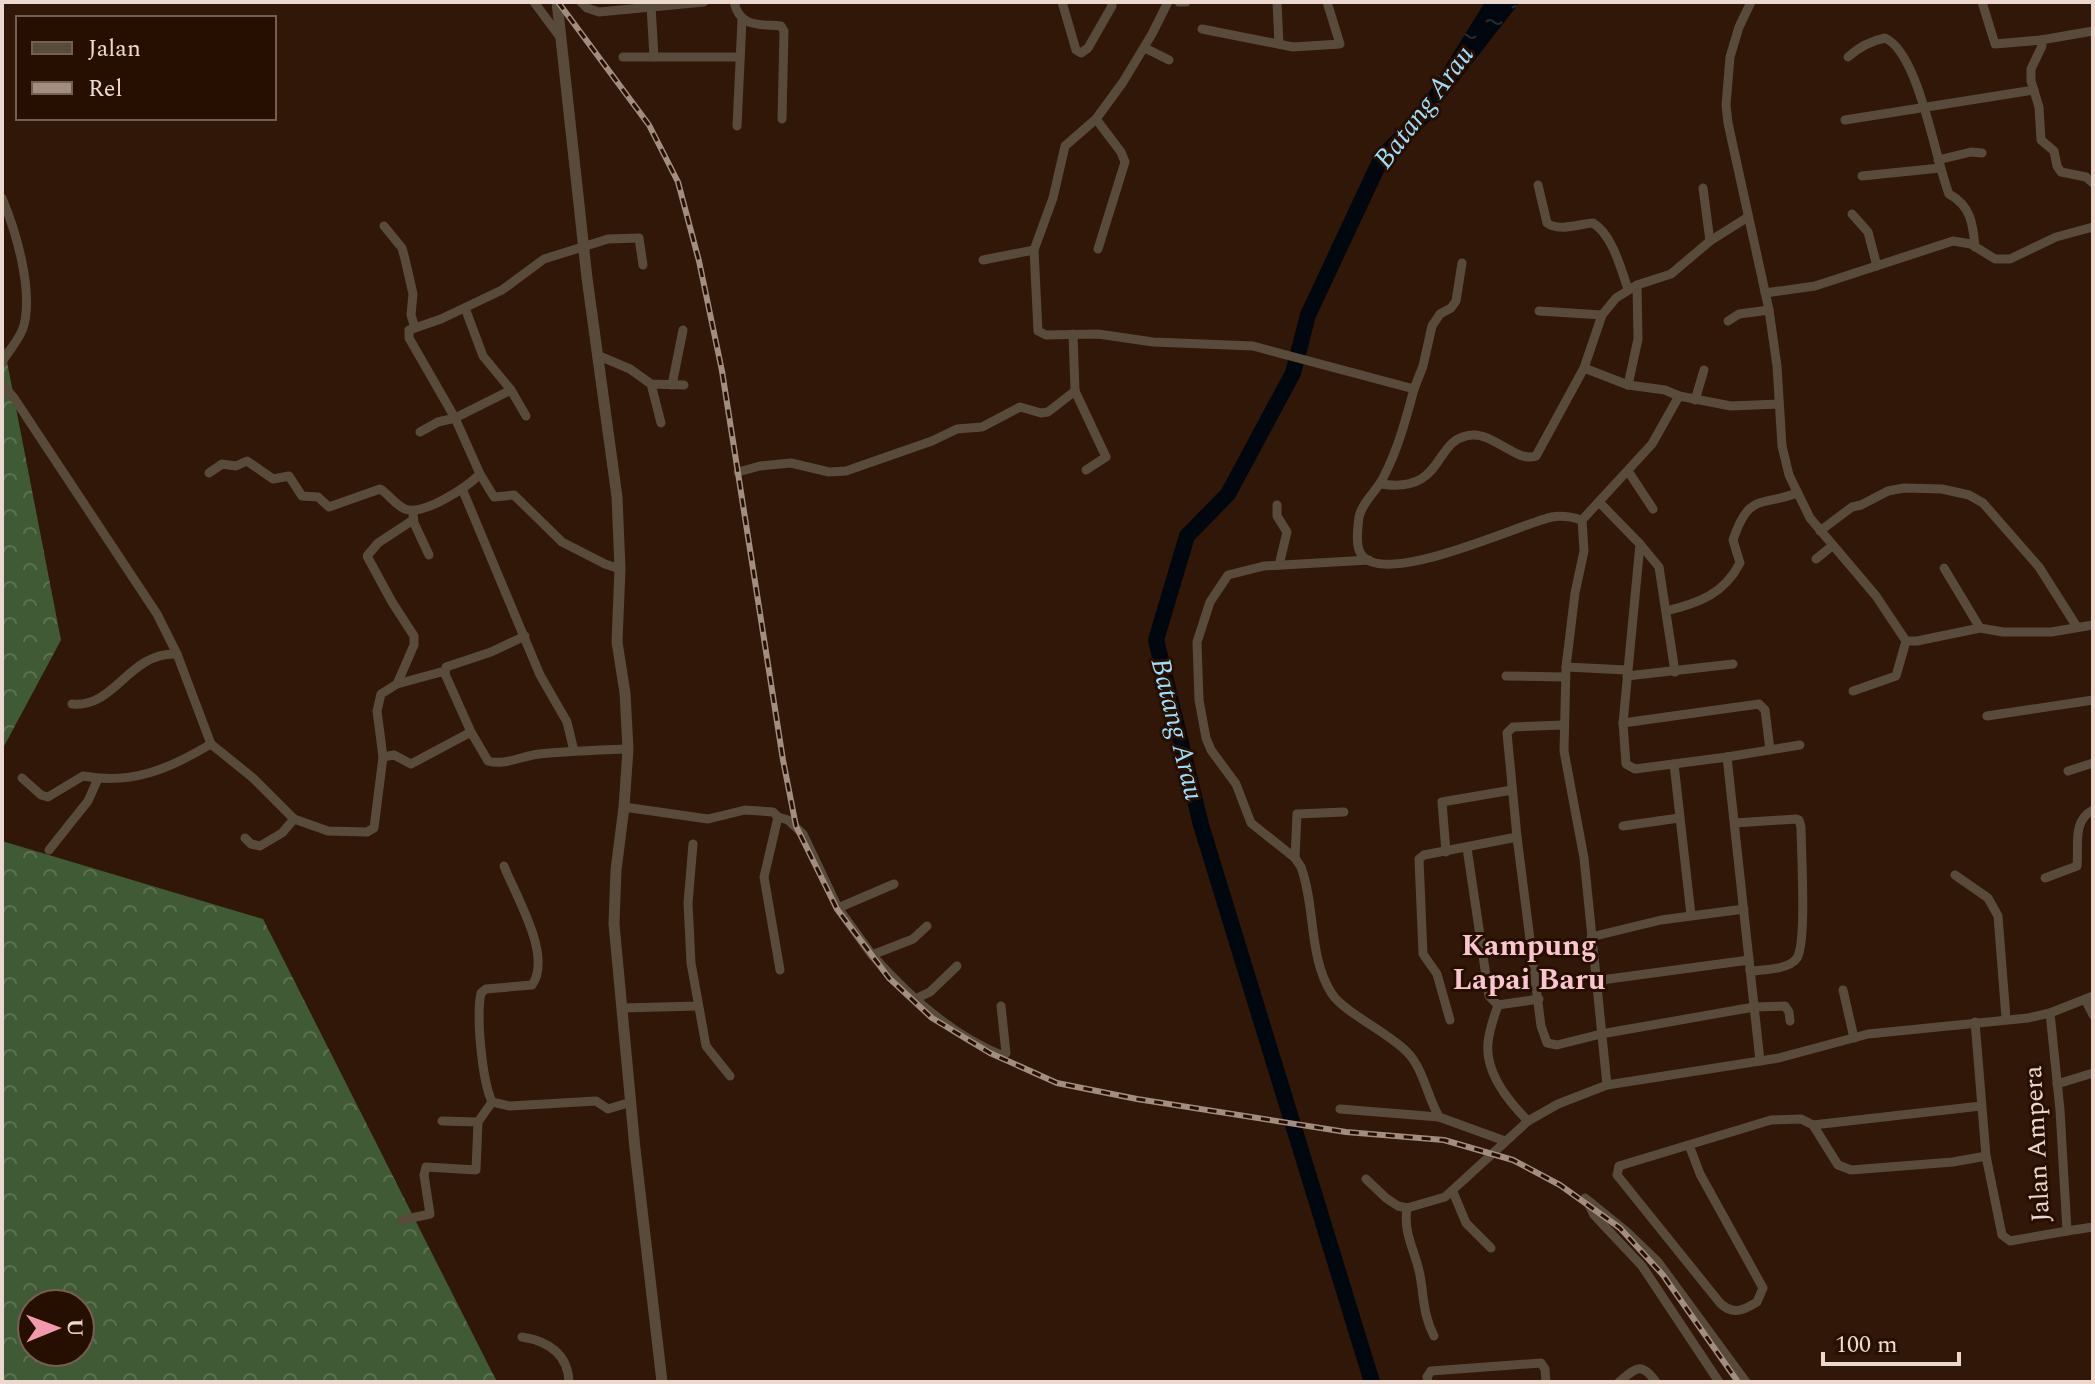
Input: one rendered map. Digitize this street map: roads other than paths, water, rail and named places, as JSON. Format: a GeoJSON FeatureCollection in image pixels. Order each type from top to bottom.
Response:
{"type":"FeatureCollection","features":[{"type":"Feature","properties":{"kind":"street"},"geometry":{"type":"LineString","coordinates":[[534,2],[560,37]]}},
{"type":"Feature","properties":{"kind":"street"},"geometry":{"type":"LineString","coordinates":[[557,2],[570,134],[617,497],[620,569],[617,642],[628,749],[614,910],[631,1102],[662,1382]]}},
{"type":"Feature","properties":{"kind":"street"},"geometry":{"type":"LineString","coordinates":[[581,2],[599,12],[704,2]]}},
{"type":"Feature","properties":{"kind":"street"},"geometry":{"type":"LineString","coordinates":[[734,2],[742,20],[737,126]]}},
{"type":"Feature","properties":{"kind":"street"},"geometry":{"type":"LineString","coordinates":[[1062,2],[1076,50],[1081,53],[1088,48],[1113,3]]}},
{"type":"Feature","properties":{"kind":"street"},"geometry":{"type":"LineString","coordinates":[[1168,2],[1145,48],[1096,119],[1065,146],[1053,198],[1034,250],[1038,331],[1046,335],[1108,335],[1153,342],[1253,346],[1414,389]]}},
{"type":"Feature","properties":{"kind":"street"},"geometry":{"type":"LineString","coordinates":[[1179,2],[1186,2]]}},
{"type":"Feature","properties":{"kind":"street"},"geometry":{"type":"LineString","coordinates":[[1277,2],[1279,44]]}},
{"type":"Feature","properties":{"kind":"street"},"geometry":{"type":"LineString","coordinates":[[1202,29],[1308,48],[1340,44],[1327,2]]}},
{"type":"Feature","properties":{"kind":"street"},"geometry":{"type":"LineString","coordinates":[[1751,2],[1730,57],[1726,105],[1769,310],[1782,446],[1797,493],[1810,518],[1876,596],[1906,641],[1896,676],[1853,691]]}},
{"type":"Feature","properties":{"kind":"street"},"geometry":{"type":"LineString","coordinates":[[1982,2],[1995,44],[2093,31]]}},
{"type":"Feature","properties":{"kind":"street"},"geometry":{"type":"LineString","coordinates":[[651,6],[654,57]]}},
{"type":"Feature","properties":{"kind":"street"},"geometry":{"type":"LineString","coordinates":[[742,20],[748,24],[781,26],[784,31],[782,119]]}},
{"type":"Feature","properties":{"kind":"street"},"geometry":{"type":"LineString","coordinates":[[1848,57],[1870,42],[1885,38],[1895,43],[1924,106],[1949,194],[1961,200],[1972,218],[1975,247]]}},
{"type":"Feature","properties":{"kind":"street"},"geometry":{"type":"LineString","coordinates":[[2041,40],[2040,53],[2031,69],[2039,107],[2041,140],[2054,151],[2058,170],[2086,177],[2093,183]]}},
{"type":"Feature","properties":{"kind":"street"},"geometry":{"type":"LineString","coordinates":[[1145,48],[1169,60]]}},
{"type":"Feature","properties":{"kind":"street"},"geometry":{"type":"LineString","coordinates":[[623,57],[740,57]]}},
{"type":"Feature","properties":{"kind":"street"},"geometry":{"type":"LineString","coordinates":[[1845,120],[2034,90]]}},
{"type":"Feature","properties":{"kind":"street"},"geometry":{"type":"LineString","coordinates":[[1096,119],[1125,162],[1098,249]]}},
{"type":"Feature","properties":{"kind":"street"},"geometry":{"type":"LineString","coordinates":[[1862,176],[1939,164],[1971,152],[1982,153]]}},
{"type":"Feature","properties":{"kind":"street"},"geometry":{"type":"LineString","coordinates":[[1538,185],[1547,223],[1557,228],[1593,223],[1602,230],[1632,287],[1638,339],[1628,385]]}},
{"type":"Feature","properties":{"kind":"street"},"geometry":{"type":"LineString","coordinates":[[1703,188],[1710,241]]}},
{"type":"Feature","properties":{"kind":"street"},"geometry":{"type":"LineString","coordinates":[[2,198],[22,259],[25,308],[23,329],[2,362]]}},
{"type":"Feature","properties":{"kind":"street"},"geometry":{"type":"LineString","coordinates":[[1852,214],[1868,232],[1877,266]]}},
{"type":"Feature","properties":{"kind":"street"},"geometry":{"type":"LineString","coordinates":[[1381,484],[1399,487],[1422,480],[1448,448],[1459,438],[1470,435],[1483,436],[1525,457],[1536,456],[1584,368],[1602,315],[1616,298],[1632,287],[1671,274],[1710,241],[1748,217]]}},
{"type":"Feature","properties":{"kind":"street"},"geometry":{"type":"LineString","coordinates":[[384,226],[402,248],[413,294],[411,315],[415,328]]}},
{"type":"Feature","properties":{"kind":"street"},"geometry":{"type":"LineString","coordinates":[[1765,293],[1815,286],[1945,242],[1962,242],[1995,259],[2010,259],[2056,237],[2093,227]]}},
{"type":"Feature","properties":{"kind":"street"},"geometry":{"type":"LineString","coordinates":[[620,569],[562,542],[514,495],[494,497],[408,332],[514,283],[535,264],[608,239],[639,238],[643,265]]}},
{"type":"Feature","properties":{"kind":"street"},"geometry":{"type":"LineString","coordinates":[[983,260],[1034,250]]}},
{"type":"Feature","properties":{"kind":"street"},"geometry":{"type":"LineString","coordinates":[[1369,560],[1360,552],[1359,514],[1381,484],[1392,461],[1423,366],[1432,326],[1440,314],[1456,301],[1462,263]]}},
{"type":"Feature","properties":{"kind":"street"},"geometry":{"type":"LineString","coordinates":[[465,308],[483,356],[511,390],[526,416]]}},
{"type":"Feature","properties":{"kind":"street"},"geometry":{"type":"LineString","coordinates":[[1728,321],[1739,314],[1769,310]]}},
{"type":"Feature","properties":{"kind":"street"},"geometry":{"type":"LineString","coordinates":[[1539,311],[1602,315]]}},
{"type":"Feature","properties":{"kind":"street"},"geometry":{"type":"LineString","coordinates":[[672,385],[683,330]]}},
{"type":"Feature","properties":{"kind":"street"},"geometry":{"type":"LineString","coordinates":[[1073,334],[1075,391],[1106,455],[1105,459],[1086,470]]}},
{"type":"Feature","properties":{"kind":"street"},"geometry":{"type":"LineString","coordinates":[[597,355],[630,369],[651,384],[684,385]]}},
{"type":"Feature","properties":{"kind":"street"},"geometry":{"type":"LineString","coordinates":[[1584,368],[1628,385],[1665,390],[1695,400],[1731,406],[1779,404]]}},
{"type":"Feature","properties":{"kind":"street"},"geometry":{"type":"LineString","coordinates":[[1695,400],[1704,370]]}},
{"type":"Feature","properties":{"kind":"street"},"geometry":{"type":"LineString","coordinates":[[2,384],[157,614],[177,654],[211,744],[253,778],[294,819],[328,831],[363,833],[374,828],[383,757],[378,701],[383,692],[397,684],[441,672],[445,674]]}},
{"type":"Feature","properties":{"kind":"street"},"geometry":{"type":"LineString","coordinates":[[651,384],[661,423]]}},
{"type":"Feature","properties":{"kind":"street"},"geometry":{"type":"LineString","coordinates":[[420,432],[511,390]]}},
{"type":"Feature","properties":{"kind":"street"},"geometry":{"type":"LineString","coordinates":[[738,472],[791,463],[836,473],[846,471],[957,429],[982,427],[1020,407],[1048,412],[1075,391]]}},
{"type":"Feature","properties":{"kind":"street"},"geometry":{"type":"LineString","coordinates":[[1607,1085],[1594,981],[1584,858],[1564,751],[1566,672],[1575,593],[1584,551],[1582,520],[1652,444],[1679,396]]}},
{"type":"Feature","properties":{"kind":"street"},"geometry":{"type":"LineString","coordinates":[[209,473],[222,464],[236,466],[247,461],[273,479],[289,476],[302,496],[318,497],[329,507],[380,489],[413,515],[429,555]]}},
{"type":"Feature","properties":{"kind":"street"},"geometry":{"type":"LineString","coordinates":[[1628,471],[1653,509]]}},
{"type":"Feature","properties":{"kind":"street"},"geometry":{"type":"LineString","coordinates":[[397,684],[414,645],[414,636],[367,556],[413,515],[463,491],[480,474]]}},
{"type":"Feature","properties":{"kind":"street"},"geometry":{"type":"LineString","coordinates":[[1820,531],[1852,507],[1888,491],[1904,488],[1960,491],[1983,503],[2039,567],[2077,627]]}},
{"type":"Feature","properties":{"kind":"street"},"geometry":{"type":"LineString","coordinates":[[463,491],[540,675],[567,722],[574,751]]}},
{"type":"Feature","properties":{"kind":"street"},"geometry":{"type":"LineString","coordinates":[[1666,611],[1699,600],[1726,585],[1740,563],[1733,540],[1750,509],[1756,502],[1797,493]]}},
{"type":"Feature","properties":{"kind":"street"},"geometry":{"type":"LineString","coordinates":[[1599,502],[1659,567],[1675,672]]}},
{"type":"Feature","properties":{"kind":"street"},"geometry":{"type":"LineString","coordinates":[[1277,505],[1277,516],[1287,532],[1279,565]]}},
{"type":"Feature","properties":{"kind":"street"},"geometry":{"type":"LineString","coordinates":[[1439,1117],[1415,1061],[1408,1052],[1380,1029],[1342,1005],[1331,992],[1318,958],[1304,874],[1295,858],[1251,823],[1236,784],[1208,745],[1201,714],[1196,659],[1201,624],[1210,602],[1228,575],[1279,565],[1369,560],[1384,564],[1413,562],[1477,544],[1552,517],[1567,516],[1582,520]]}},
{"type":"Feature","properties":{"kind":"street"},"geometry":{"type":"LineString","coordinates":[[1640,544],[1623,723],[1628,766],[1635,769],[1800,745]]}},
{"type":"Feature","properties":{"kind":"street"},"geometry":{"type":"LineString","coordinates":[[1816,559],[1832,546]]}},
{"type":"Feature","properties":{"kind":"street"},"geometry":{"type":"LineString","coordinates":[[1944,568],[1980,628]]}},
{"type":"Feature","properties":{"kind":"street"},"geometry":{"type":"LineString","coordinates":[[1906,641],[1980,628],[2029,633],[2093,625]]}},
{"type":"Feature","properties":{"kind":"street"},"geometry":{"type":"LineString","coordinates":[[525,636],[491,652],[446,667],[445,674],[488,761],[494,763],[574,751],[628,749]]}},
{"type":"Feature","properties":{"kind":"street"},"geometry":{"type":"LineString","coordinates":[[72,704],[82,705],[102,698],[136,666],[165,654],[177,654]]}},
{"type":"Feature","properties":{"kind":"street"},"geometry":{"type":"LineString","coordinates":[[1506,676],[1566,672],[1675,672],[1733,664]]}},
{"type":"Feature","properties":{"kind":"street"},"geometry":{"type":"LineString","coordinates":[[1987,716],[2093,700]]}},
{"type":"Feature","properties":{"kind":"street"},"geometry":{"type":"LineString","coordinates":[[1623,723],[1759,704],[1765,710],[1770,750]]}},
{"type":"Feature","properties":{"kind":"street"},"geometry":{"type":"LineString","coordinates":[[1563,725],[1513,727],[1509,730],[1517,837],[1541,1026],[1547,1043],[1557,1045],[1601,1034],[1754,1007],[1785,1006],[1790,1021]]}},
{"type":"Feature","properties":{"kind":"street"},"geometry":{"type":"LineString","coordinates":[[383,757],[394,755],[411,764],[471,732]]}},
{"type":"Feature","properties":{"kind":"street"},"geometry":{"type":"LineString","coordinates":[[22,778],[41,795],[48,797],[79,777],[97,781],[165,769],[211,744]]}},
{"type":"Feature","properties":{"kind":"street"},"geometry":{"type":"LineString","coordinates":[[1727,757],[1760,1061]]}},
{"type":"Feature","properties":{"kind":"street"},"geometry":{"type":"LineString","coordinates":[[2068,771],[2093,763]]}},
{"type":"Feature","properties":{"kind":"street"},"geometry":{"type":"LineString","coordinates":[[1674,764],[1691,915]]}},
{"type":"Feature","properties":{"kind":"street"},"geometry":{"type":"LineString","coordinates":[[49,850],[88,801],[97,781]]}},
{"type":"Feature","properties":{"kind":"street"},"geometry":{"type":"LineString","coordinates":[[1446,852],[1442,802],[1512,790]]}},
{"type":"Feature","properties":{"kind":"street"},"geometry":{"type":"LineString","coordinates":[[624,807],[708,819],[745,810],[773,812],[788,820],[803,834],[838,908],[873,956],[931,1015],[984,1048],[1003,1056],[1006,1053],[1001,1006]]}},
{"type":"Feature","properties":{"kind":"street"},"geometry":{"type":"LineString","coordinates":[[2045,878],[2077,866],[2079,823],[2083,816],[2093,810]]}},
{"type":"Feature","properties":{"kind":"street"},"geometry":{"type":"LineString","coordinates":[[1295,858],[1297,814],[1344,812]]}},
{"type":"Feature","properties":{"kind":"street"},"geometry":{"type":"LineString","coordinates":[[778,817],[764,877],[780,970]]}},
{"type":"Feature","properties":{"kind":"street"},"geometry":{"type":"LineString","coordinates":[[1623,826],[1679,818]]}},
{"type":"Feature","properties":{"kind":"street"},"geometry":{"type":"LineString","coordinates":[[245,838],[251,844],[260,846],[282,833],[294,819]]}},
{"type":"Feature","properties":{"kind":"street"},"geometry":{"type":"LineString","coordinates":[[1594,981],[1750,965],[1772,969],[1793,962],[1799,954],[1802,918],[1799,820],[1735,823]]}},
{"type":"Feature","properties":{"kind":"street"},"geometry":{"type":"LineString","coordinates":[[1450,1020],[1437,974],[1423,954],[1421,857],[1517,837]]}},
{"type":"Feature","properties":{"kind":"street"},"geometry":{"type":"LineString","coordinates":[[693,844],[689,934],[698,1006],[706,1046],[730,1076]]}},
{"type":"Feature","properties":{"kind":"street"},"geometry":{"type":"LineString","coordinates":[[1467,848],[1489,996],[1498,1005]]}},
{"type":"Feature","properties":{"kind":"street"},"geometry":{"type":"LineString","coordinates":[[492,1102],[486,1084],[482,1045],[481,993],[486,989],[532,985],[538,968],[529,921],[504,866]]}},
{"type":"Feature","properties":{"kind":"street"},"geometry":{"type":"LineString","coordinates":[[1955,875],[1988,898],[1998,916],[2006,1018]]}},
{"type":"Feature","properties":{"kind":"street"},"geometry":{"type":"LineString","coordinates":[[838,908],[894,884]]}},
{"type":"Feature","properties":{"kind":"street"},"geometry":{"type":"LineString","coordinates":[[1591,937],[1608,935],[1644,923],[1744,909]]}},
{"type":"Feature","properties":{"kind":"street"},"geometry":{"type":"LineString","coordinates":[[873,956],[913,939],[927,926]]}},
{"type":"Feature","properties":{"kind":"street"},"geometry":{"type":"LineString","coordinates":[[915,999],[930,992],[957,966]]}},
{"type":"Feature","properties":{"kind":"street"},"geometry":{"type":"LineString","coordinates":[[1843,990],[1854,1038]]}},
{"type":"Feature","properties":{"kind":"street"},"geometry":{"type":"LineString","coordinates":[[1366,1179],[1398,1206],[1407,1208],[1445,1197],[1528,1121],[1558,1104],[1607,1085],[1760,1061],[1868,1034],[2028,1018],[2050,1013],[2089,997],[2093,1015]]}},
{"type":"Feature","properties":{"kind":"street"},"geometry":{"type":"LineString","coordinates":[[1498,1005],[1539,999]]}},
{"type":"Feature","properties":{"kind":"street"},"geometry":{"type":"LineString","coordinates":[[1498,1005],[1488,1038],[1489,1064],[1509,1100],[1528,1121]]}},
{"type":"Feature","properties":{"kind":"street"},"geometry":{"type":"LineString","coordinates":[[623,1008],[698,1006]]}},
{"type":"Feature","properties":{"kind":"street","name":"Jalan Ampera"},"geometry":{"type":"LineString","coordinates":[[1975,1022],[1986,1156],[2003,1238],[2010,1241],[2067,1231],[2050,1013]]}},
{"type":"Feature","properties":{"kind":"street"},"geometry":{"type":"LineString","coordinates":[[2057,1084],[2093,1073]]}},
{"type":"Feature","properties":{"kind":"street"},"geometry":{"type":"LineString","coordinates":[[492,1102],[510,1106],[596,1101],[608,1109],[631,1102]]}},
{"type":"Feature","properties":{"kind":"street"},"geometry":{"type":"LineString","coordinates":[[402,1220],[430,1214],[424,1175],[426,1167],[476,1170],[478,1122],[492,1102]]}},
{"type":"Feature","properties":{"kind":"street"},"geometry":{"type":"LineString","coordinates":[[1813,1125],[1981,1106]]}},
{"type":"Feature","properties":{"kind":"street"},"geometry":{"type":"LineString","coordinates":[[1340,1109],[1439,1117],[1505,1141]]}},
{"type":"Feature","properties":{"kind":"street"},"geometry":{"type":"LineString","coordinates":[[1689,1145],[1700,1174],[1763,1288],[1760,1298],[1748,1308],[1736,1312],[1723,1307],[1617,1175],[1623,1164],[1771,1120],[1801,1119],[1813,1125],[1838,1165],[1851,1170],[1953,1162],[1986,1156]]}},
{"type":"Feature","properties":{"kind":"street"},"geometry":{"type":"LineString","coordinates":[[442,1121],[478,1122]]}},
{"type":"Feature","properties":{"kind":"street"},"geometry":{"type":"LineString","coordinates":[[1453,1192],[1466,1223],[1491,1248]]}},
{"type":"Feature","properties":{"kind":"street"},"geometry":{"type":"LineString","coordinates":[[1719,1382],[1642,1266],[1594,1215],[1585,1198],[1658,1262],[1746,1382]]}},
{"type":"Feature","properties":{"kind":"street"},"geometry":{"type":"LineString","coordinates":[[1407,1208],[1405,1232],[1419,1272],[1424,1311],[1434,1336]]}},
{"type":"Feature","properties":{"kind":"street"},"geometry":{"type":"LineString","coordinates":[[2067,1231],[2093,1227]]}},
{"type":"Feature","properties":{"kind":"street"},"geometry":{"type":"LineString","coordinates":[[522,1337],[545,1343],[562,1357],[568,1368],[569,1382]]}},
{"type":"Feature","properties":{"kind":"street"},"geometry":{"type":"LineString","coordinates":[[1428,1382],[1431,1371],[1541,1363],[1546,1382]]}},
{"type":"Feature","properties":{"kind":"street"},"geometry":{"type":"LineString","coordinates":[[1619,1382],[1633,1370],[1641,1368],[1646,1369],[1656,1382]]}},
{"type":"Feature","properties":{"kind":"water"},"geometry":{"type":"Polygon","coordinates":[[[1485,2],[1520,2],[1420,130],[1408,121],[1485,2]]]}},
{"type":"Feature","properties":{"kind":"waterway","name":"Batang Arau"},"geometry":{"type":"LineString","coordinates":[[1372,1382],[1201,825],[1156,640],[1187,536],[1228,494],[1293,373],[1308,315],[1382,157],[1429,110]]}},
{"type":"Feature","properties":{"kind":"railway"},"geometry":{"type":"LineString","coordinates":[[558,2],[649,125],[678,182],[699,261],[722,371],[796,826],[837,909],[889,978],[932,1018],[990,1053],[1057,1083],[1137,1099],[1346,1132],[1444,1140],[1513,1160],[1560,1185],[1620,1228],[1663,1275],[1738,1382]]}},
{"type":"Feature","properties":{"kind":"district","name":"Kampung Lapai Baru"},"geometry":{"type":"Point","coordinates":[1529,963]}}]}
